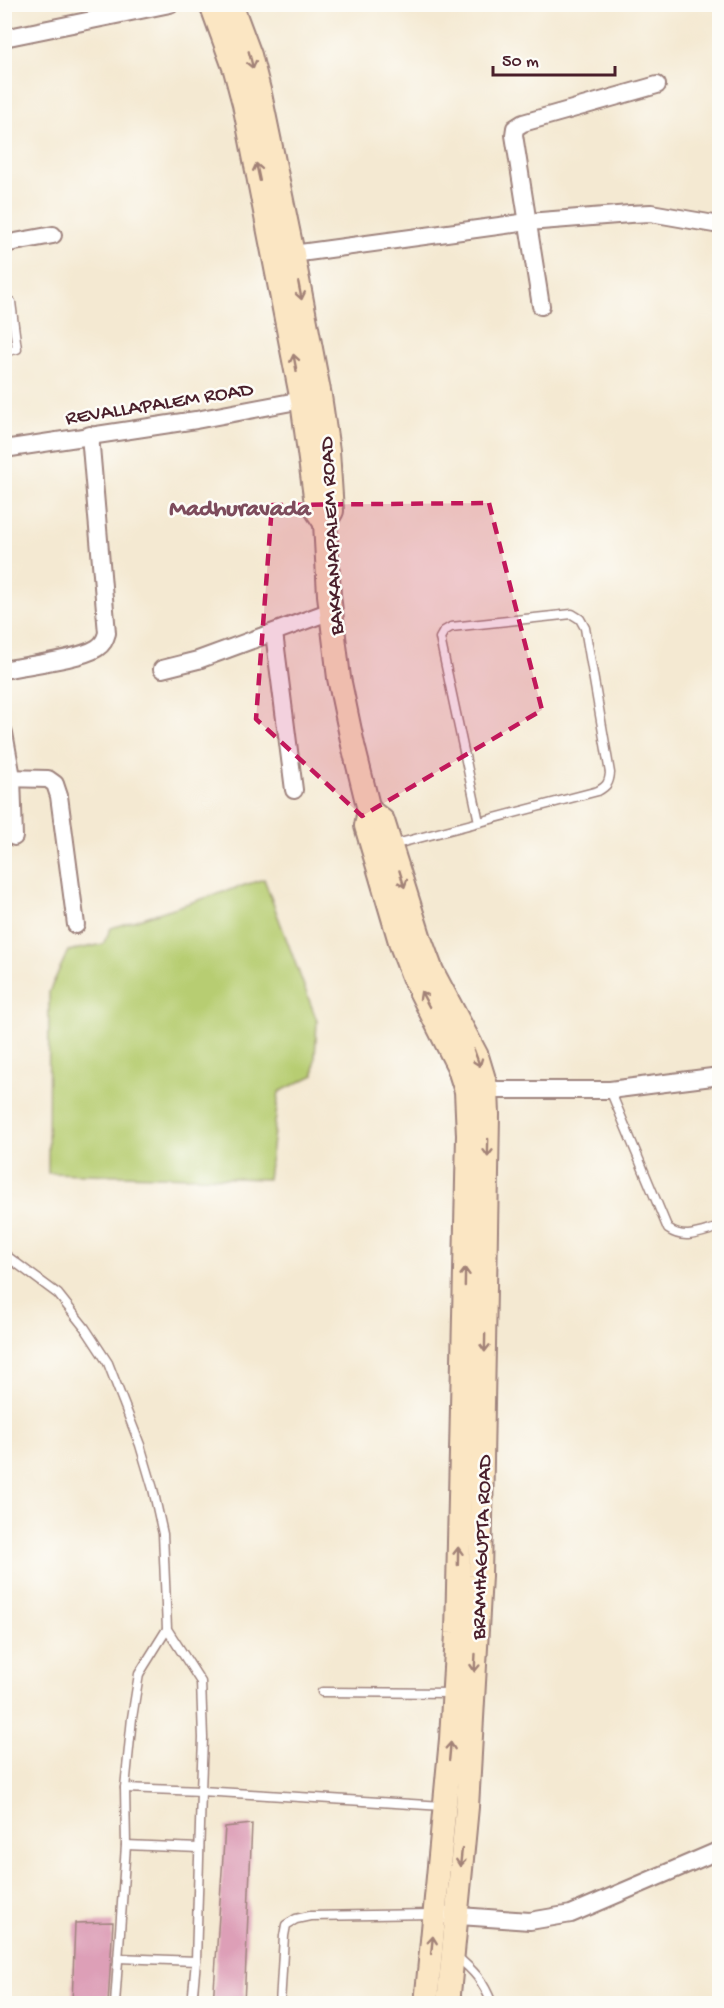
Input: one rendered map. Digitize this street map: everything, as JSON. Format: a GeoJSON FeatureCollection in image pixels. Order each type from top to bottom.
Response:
{"type":"FeatureCollection","features":[{"type":"Feature","properties":{"kind":"street"},"geometry":{"type":"LineString","coordinates":[[4,38],[170,4]]}},
{"type":"Feature","properties":{"kind":"street"},"geometry":{"type":"LineString","coordinates":[[210,4],[235,70],[244,105],[311,398]]}},
{"type":"Feature","properties":{"kind":"street","name":"BAKKANAPALEM ROAD"},"geometry":{"type":"LineString","coordinates":[[231,4],[250,55],[293,254],[311,398],[328,451],[333,511],[325,523],[331,611],[339,678],[369,810],[366,826],[400,945],[414,979],[458,1066],[476,1090]]}},
{"type":"Feature","properties":{"kind":"street"},"geometry":{"type":"LineString","coordinates":[[541,306],[514,135],[515,128],[523,123],[657,85]]}},
{"type":"Feature","properties":{"kind":"street"},"geometry":{"type":"LineString","coordinates":[[293,254],[528,222],[651,213],[714,224],[720,223]]}},
{"type":"Feature","properties":{"kind":"street"},"geometry":{"type":"LineString","coordinates":[[4,244],[53,235]]}},
{"type":"Feature","properties":{"kind":"street","name":"REVALLAPALEM ROAD"},"geometry":{"type":"LineString","coordinates":[[4,449],[196,420],[311,398]]}},
{"type":"Feature","properties":{"kind":"street"},"geometry":{"type":"LineString","coordinates":[[4,670],[82,654],[99,647],[105,640],[107,633],[90,435]]}},
{"type":"Feature","properties":{"kind":"street"},"geometry":{"type":"LineString","coordinates":[[162,669],[198,660],[331,611]]}},
{"type":"Feature","properties":{"kind":"street"},"geometry":{"type":"LineString","coordinates":[[274,633],[294,790]]}},
{"type":"Feature","properties":{"kind":"street"},"geometry":{"type":"LineString","coordinates":[[4,733],[14,837]]}},
{"type":"Feature","properties":{"kind":"street"},"geometry":{"type":"LineString","coordinates":[[8,778],[48,779],[56,784],[60,796],[76,925]]}},
{"type":"Feature","properties":{"kind":"street"},"geometry":{"type":"LineString","coordinates":[[369,810],[383,821],[432,971],[477,1056],[476,1090],[610,1090],[720,1076]]}},
{"type":"Feature","properties":{"kind":"street","name":"BRAMHAGUPTA ROAD"},"geometry":{"type":"LineString","coordinates":[[448,2004],[452,1952],[445,1915],[445,1806],[457,1633],[468,1135],[476,1090]]}},
{"type":"Feature","properties":{"kind":"street","name":"BRAMHAGUPTA ROAD"},"geometry":{"type":"LineString","coordinates":[[426,2004],[467,1807],[480,1576],[489,1116],[476,1090]]}},
{"type":"Feature","properties":{"kind":"street"},"geometry":{"type":"LineString","coordinates":[[445,1915],[530,1921],[571,1914],[720,1850]]}},
{"type":"Feature","properties":{"kind":"lane"},"geometry":{"type":"LineString","coordinates":[[4,352],[17,349],[11,302]]}},
{"type":"Feature","properties":{"kind":"lane"},"geometry":{"type":"LineString","coordinates":[[391,845],[598,791],[609,782],[610,773],[585,628],[580,619],[572,614],[451,627],[440,638],[479,822]]}},
{"type":"Feature","properties":{"kind":"lane"},"geometry":{"type":"LineString","coordinates":[[610,1090],[668,1229],[684,1237],[720,1227]]}},
{"type":"Feature","properties":{"kind":"lane"},"geometry":{"type":"LineString","coordinates":[[4,1254],[58,1294],[85,1328],[108,1363],[140,1445],[153,1489],[163,1534],[167,1629],[201,1682],[203,1738],[196,1961],[192,2004]]}},
{"type":"Feature","properties":{"kind":"lane"},"geometry":{"type":"LineString","coordinates":[[116,2004],[126,1845],[125,1788],[132,1718],[140,1674],[167,1629]]}},
{"type":"Feature","properties":{"kind":"lane"},"geometry":{"type":"LineString","coordinates":[[322,1692],[454,1693]]}},
{"type":"Feature","properties":{"kind":"lane"},"geometry":{"type":"LineString","coordinates":[[125,1788],[445,1806]]}},
{"type":"Feature","properties":{"kind":"lane"},"geometry":{"type":"LineString","coordinates":[[126,1845],[199,1848]]}},
{"type":"Feature","properties":{"kind":"lane"},"geometry":{"type":"LineString","coordinates":[[280,2004],[286,1925],[296,1919],[310,1916],[445,1915]]}},
{"type":"Feature","properties":{"kind":"lane"},"geometry":{"type":"LineString","coordinates":[[452,1952],[477,1973],[486,1986],[492,2004]]}},
{"type":"Feature","properties":{"kind":"lane"},"geometry":{"type":"LineString","coordinates":[[118,1958],[196,1961]]}},
{"type":"Feature","properties":{"kind":"highlighted area"},"geometry":{"type":"Polygon","coordinates":[[[489,503],[542,710],[362,816],[256,719],[272,505],[489,503]]]}},
{"type":"Feature","properties":{"kind":"green space"},"geometry":{"type":"Polygon","coordinates":[[[264,879],[317,1021],[314,1075],[279,1092],[268,1179],[48,1173],[49,992],[68,951],[103,944],[111,928],[264,879]]]}},
{"type":"Feature","properties":{"kind":"building"},"geometry":{"type":"Polygon","coordinates":[[[252,1824],[244,2004],[213,2004],[225,1827],[252,1824]]]}},
{"type":"Feature","properties":{"kind":"building"},"geometry":{"type":"Polygon","coordinates":[[[113,1922],[108,2004],[72,2004],[75,1923],[113,1922]]]}},
{"type":"Feature","properties":{"kind":"district","name":"Madhuravada"},"geometry":{"type":"Point","coordinates":[240,507]}}]}
